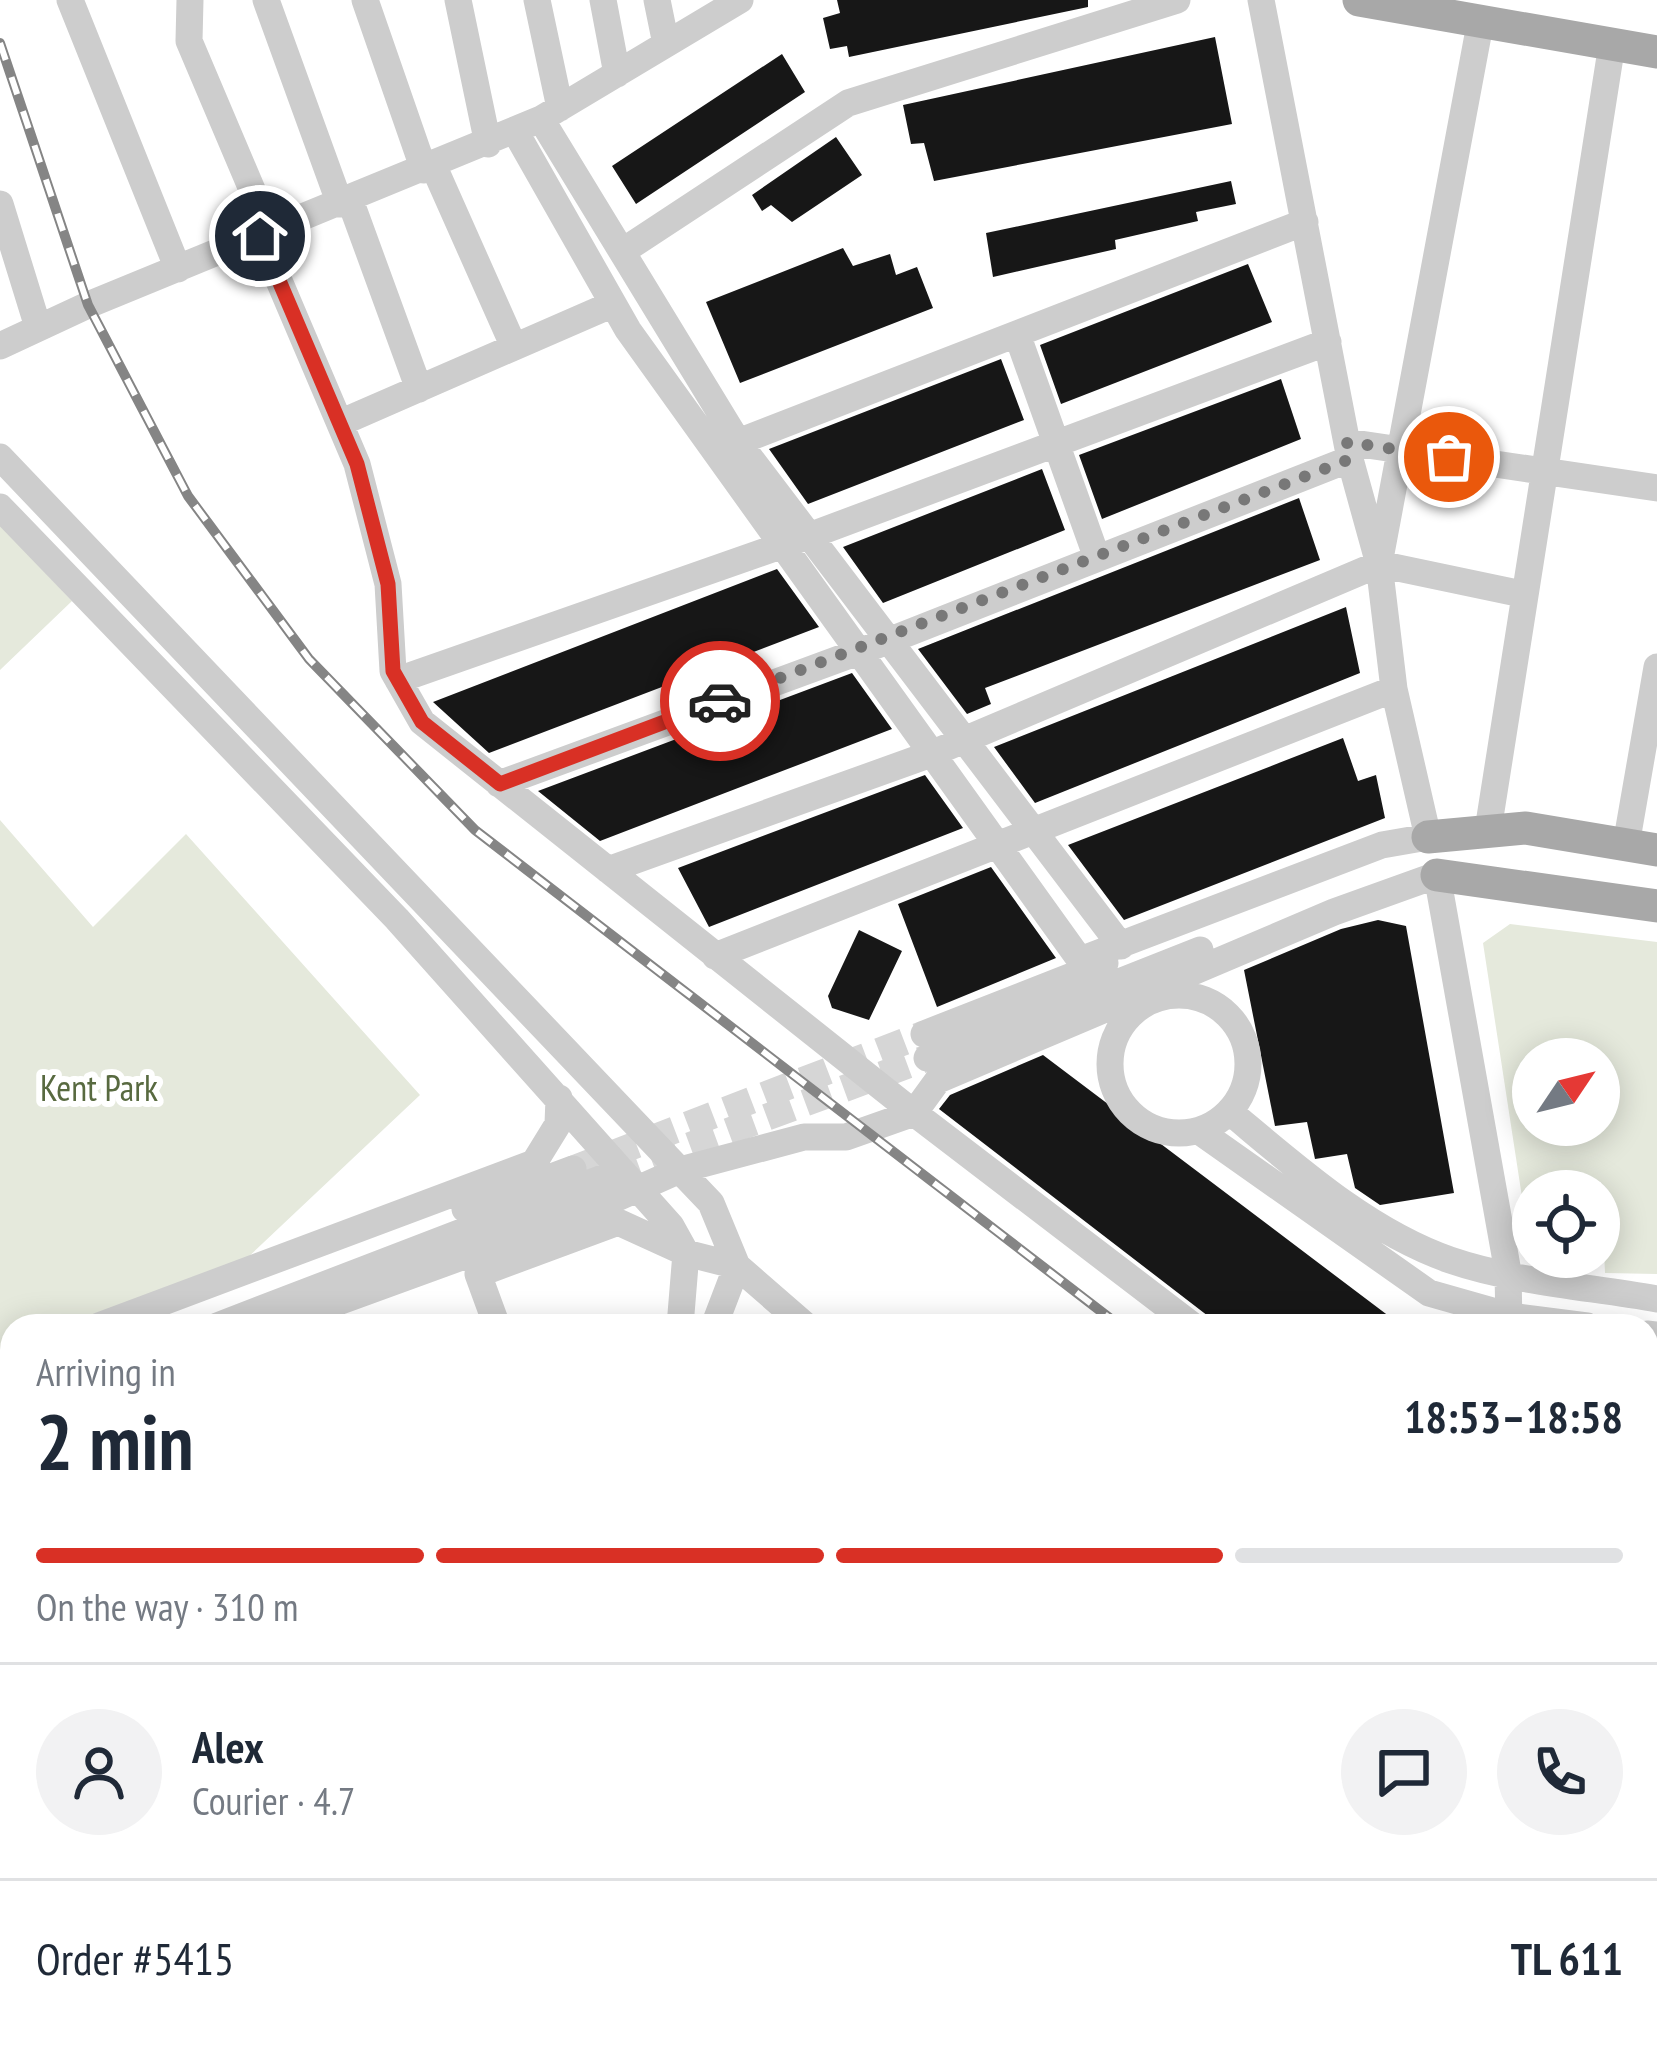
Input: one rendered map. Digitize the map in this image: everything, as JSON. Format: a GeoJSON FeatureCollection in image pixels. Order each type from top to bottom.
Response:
{"type":"FeatureCollection","features":[{"type":"Feature","properties":{"kind":"main road"},"geometry":{"type":"LineString","coordinates":[[1359,0],[1657,52]]}},
{"type":"Feature","properties":{"kind":"main road"},"geometry":{"type":"LineString","coordinates":[[1428,837],[1526,828],[1642,848]]}},
{"type":"Feature","properties":{"kind":"main road"},"geometry":{"type":"LineString","coordinates":[[1437,875],[1657,906]]}},
{"type":"Feature","properties":{"kind":"street"},"geometry":{"type":"LineString","coordinates":[[70,0],[178,269]]}},
{"type":"Feature","properties":{"kind":"street"},"geometry":{"type":"LineString","coordinates":[[190,0],[189,41],[357,464],[388,584],[398,680],[422,722],[914,1113],[1177,1314]]}},
{"type":"Feature","properties":{"kind":"street"},"geometry":{"type":"LineString","coordinates":[[266,0],[418,389]]}},
{"type":"Feature","properties":{"kind":"street"},"geometry":{"type":"LineString","coordinates":[[365,0],[429,169],[514,347]]}},
{"type":"Feature","properties":{"kind":"street"},"geometry":{"type":"LineString","coordinates":[[458,0],[488,144]]}},
{"type":"Feature","properties":{"kind":"street"},"geometry":{"type":"LineString","coordinates":[[537,0],[551,114],[623,251],[738,442],[1121,946]]}},
{"type":"Feature","properties":{"kind":"street"},"geometry":{"type":"LineString","coordinates":[[603,0],[617,74]]}},
{"type":"Feature","properties":{"kind":"street"},"geometry":{"type":"LineString","coordinates":[[657,0],[666,44]]}},
{"type":"Feature","properties":{"kind":"street"},"geometry":{"type":"LineString","coordinates":[[0,346],[488,144],[551,114],[740,0]]}},
{"type":"Feature","properties":{"kind":"street"},"geometry":{"type":"LineString","coordinates":[[623,251],[848,104],[1178,0]]}},
{"type":"Feature","properties":{"kind":"street"},"geometry":{"type":"LineString","coordinates":[[1261,0],[1349,451],[1379,564],[1394,689],[1428,837]]}},
{"type":"Feature","properties":{"kind":"street"},"geometry":{"type":"LineString","coordinates":[[1379,564],[1481,19]]}},
{"type":"Feature","properties":{"kind":"street"},"geometry":{"type":"LineString","coordinates":[[1488,830],[1612,44]]}},
{"type":"Feature","properties":{"kind":"street"},"geometry":{"type":"LineString","coordinates":[[515,131],[613,304],[779,545],[1080,960],[1382,845],[1428,837]]}},
{"type":"Feature","properties":{"kind":"street"},"geometry":{"type":"LineString","coordinates":[[0,204],[38,327]]}},
{"type":"Feature","properties":{"kind":"street"},"geometry":{"type":"LineString","coordinates":[[738,442],[1305,222]]}},
{"type":"Feature","properties":{"kind":"street"},"geometry":{"type":"LineString","coordinates":[[340,423],[613,304]]}},
{"type":"Feature","properties":{"kind":"street"},"geometry":{"type":"LineString","coordinates":[[1017,334],[1097,559]]}},
{"type":"Feature","properties":{"kind":"street"},"geometry":{"type":"LineString","coordinates":[[398,680],[809,536],[1328,343]]}},
{"type":"Feature","properties":{"kind":"street"},"geometry":{"type":"LineString","coordinates":[[500,784],[1097,559],[1349,451],[1402,450],[1657,488]]}},
{"type":"Feature","properties":{"kind":"street"},"geometry":{"type":"LineString","coordinates":[[0,457],[711,1203],[736,1266],[718,1314]]}},
{"type":"Feature","properties":{"kind":"street"},"geometry":{"type":"LineString","coordinates":[[0,507],[397,919],[671,1226],[686,1253],[681,1314]]}},
{"type":"Feature","properties":{"kind":"street"},"geometry":{"type":"LineString","coordinates":[[608,870],[931,754],[1379,564],[1522,595]]}},
{"type":"Feature","properties":{"kind":"street"},"geometry":{"type":"LineString","coordinates":[[1642,848],[1657,667]]}},
{"type":"Feature","properties":{"kind":"street"},"geometry":{"type":"LineString","coordinates":[[716,956],[1394,689]]}},
{"type":"Feature","properties":{"kind":"street"},"geometry":{"type":"LineString","coordinates":[[1428,837],[926,1046],[1337,895],[1437,875]]}},
{"type":"Feature","properties":{"kind":"street"},"geometry":{"type":"LineString","coordinates":[[304,1314],[680,1170],[804,1137],[846,1137],[914,1113],[938,1080],[1334,912],[1437,875]]}},
{"type":"Feature","properties":{"kind":"street"},"geometry":{"type":"LineString","coordinates":[[1437,875],[1508,1272],[1509,1314]]}},
{"type":"Feature","properties":{"kind":"street"},"geometry":{"type":"LineString","coordinates":[[1199,1131],[1230,1112],[1248,1070],[1237,1026],[1199,998],[1154,1000],[1119,1030],[1111,1076],[1133,1116],[1153,1129],[1199,1131],[1429,1293],[1489,1314]]}},
{"type":"Feature","properties":{"kind":"street"},"geometry":{"type":"LineString","coordinates":[[533,1163],[558,1124],[559,1098]]}},
{"type":"Feature","properties":{"kind":"street"},"geometry":{"type":"LineString","coordinates":[[1230,1112],[1298,1168],[1401,1239],[1453,1262],[1657,1299]]}},
{"type":"Feature","properties":{"kind":"street"},"geometry":{"type":"LineString","coordinates":[[131,1314],[533,1163],[641,1128]]}},
{"type":"Feature","properties":{"kind":"street"},"geometry":{"type":"LineString","coordinates":[[175,1314],[573,1169]]}},
{"type":"Feature","properties":{"kind":"street"},"geometry":{"type":"LineString","coordinates":[[248,1314],[613,1174]]}},
{"type":"Feature","properties":{"kind":"street"},"geometry":{"type":"LineString","coordinates":[[493,1314],[478,1274],[618,1222],[686,1253],[736,1266],[792,1314]]}},
{"type":"Feature","properties":{"kind":"green space"},"geometry":{"type":"Polygon","coordinates":[[[0,525],[72,601],[0,670],[0,525]]]}},
{"type":"Feature","properties":{"kind":"green space","name":"Kent Park"},"geometry":{"type":"Polygon","coordinates":[[[0,820],[93,927],[186,834],[420,1095],[243,1262],[102,1314],[0,1314],[0,820]]]}},
{"type":"Feature","properties":{"kind":"green space"},"geometry":{"type":"Polygon","coordinates":[[[1510,924],[1657,942],[1657,1274],[1620,1273],[1620,1170],[1518,1170],[1514,1146],[1620,1146],[1620,1038],[1512,1038],[1512,1132],[1483,943],[1510,924]]]}},
{"type":"Feature","properties":{"kind":"building"},"geometry":{"type":"Polygon","coordinates":[[[837,0],[1088,0],[1088,7],[849,57],[847,46],[830,49],[823,18],[840,13],[837,0]]]}},
{"type":"Feature","properties":{"kind":"building"},"geometry":{"type":"Polygon","coordinates":[[[1215,37],[1232,124],[934,181],[924,143],[911,144],[903,105],[1215,37]]]}},
{"type":"Feature","properties":{"kind":"building"},"geometry":{"type":"Polygon","coordinates":[[[782,54],[805,92],[636,204],[612,166],[782,54]]]}},
{"type":"Feature","properties":{"kind":"building"},"geometry":{"type":"Polygon","coordinates":[[[836,137],[862,175],[792,222],[771,205],[762,211],[752,195],[836,137]]]}},
{"type":"Feature","properties":{"kind":"building"},"geometry":{"type":"Polygon","coordinates":[[[1231,181],[1236,204],[1196,212],[1198,221],[1115,240],[1116,249],[993,277],[986,233],[1231,181]]]}},
{"type":"Feature","properties":{"kind":"building"},"geometry":{"type":"Polygon","coordinates":[[[843,248],[853,266],[890,254],[896,275],[917,267],[933,308],[740,383],[706,302],[843,248]]]}},
{"type":"Feature","properties":{"kind":"building"},"geometry":{"type":"Polygon","coordinates":[[[1248,264],[1272,322],[1061,404],[1040,345],[1248,264]]]}},
{"type":"Feature","properties":{"kind":"building"},"geometry":{"type":"Polygon","coordinates":[[[1001,359],[1024,420],[808,504],[769,449],[1001,359]]]}},
{"type":"Feature","properties":{"kind":"building"},"geometry":{"type":"Polygon","coordinates":[[[1281,379],[1301,439],[1102,519],[1079,455],[1281,379]]]}},
{"type":"Feature","properties":{"kind":"building"},"geometry":{"type":"Polygon","coordinates":[[[1042,469],[1065,530],[883,603],[843,547],[1042,469]]]}},
{"type":"Feature","properties":{"kind":"building"},"geometry":{"type":"Polygon","coordinates":[[[1299,498],[1320,560],[985,688],[991,704],[967,714],[918,649],[1299,498]]]}},
{"type":"Feature","properties":{"kind":"building"},"geometry":{"type":"Polygon","coordinates":[[[777,569],[819,627],[489,753],[433,702],[777,569]]]}},
{"type":"Feature","properties":{"kind":"building"},"geometry":{"type":"Polygon","coordinates":[[[1346,607],[1360,673],[1035,803],[994,747],[1346,607]]]}},
{"type":"Feature","properties":{"kind":"building"},"geometry":{"type":"Polygon","coordinates":[[[852,673],[892,729],[600,841],[538,791],[852,673]]]}},
{"type":"Feature","properties":{"kind":"building"},"geometry":{"type":"Polygon","coordinates":[[[1343,738],[1358,781],[1376,775],[1385,818],[1124,920],[1068,845],[1343,738]]]}},
{"type":"Feature","properties":{"kind":"building"},"geometry":{"type":"Polygon","coordinates":[[[925,775],[963,828],[709,927],[678,868],[925,775]]]}},
{"type":"Feature","properties":{"kind":"building"},"geometry":{"type":"Polygon","coordinates":[[[991,867],[1056,958],[937,1007],[898,904],[991,867]]]}},
{"type":"Feature","properties":{"kind":"building"},"geometry":{"type":"Polygon","coordinates":[[[1378,920],[1406,926],[1454,1193],[1380,1205],[1355,1188],[1347,1154],[1315,1159],[1307,1122],[1275,1126],[1244,970],[1341,929],[1378,920]]]}},
{"type":"Feature","properties":{"kind":"building"},"geometry":{"type":"Polygon","coordinates":[[[859,930],[902,951],[869,1020],[832,1008],[828,996],[859,930]]]}},
{"type":"Feature","properties":{"kind":"building"},"geometry":{"type":"Polygon","coordinates":[[[1043,1055],[1386,1314],[1205,1314],[939,1109],[950,1095],[1043,1055]]]}},
{"type":"Feature","properties":{"kind":"tunnel"},"geometry":{"type":"LineString","coordinates":[[573,1169],[924,1034]]}},
{"type":"Feature","properties":{"kind":"tunnel"},"geometry":{"type":"LineString","coordinates":[[613,1174],[927,1058]]}},
{"type":"Feature","properties":{"kind":"railway"},"geometry":{"type":"LineString","coordinates":[[0,43],[88,305],[188,496],[309,659],[475,830],[1104,1314]]}},
{"type":"Feature","properties":{"kind":"way so far"},"geometry":{"type":"LineString","coordinates":[[720,701],[1350,459],[1347,442],[1449,457]]}},
{"type":"Feature","properties":{"kind":"route"},"geometry":{"type":"LineString","coordinates":[[260,236],[357,464],[388,584],[393,671],[422,722],[500,784],[720,701]]}}]}
